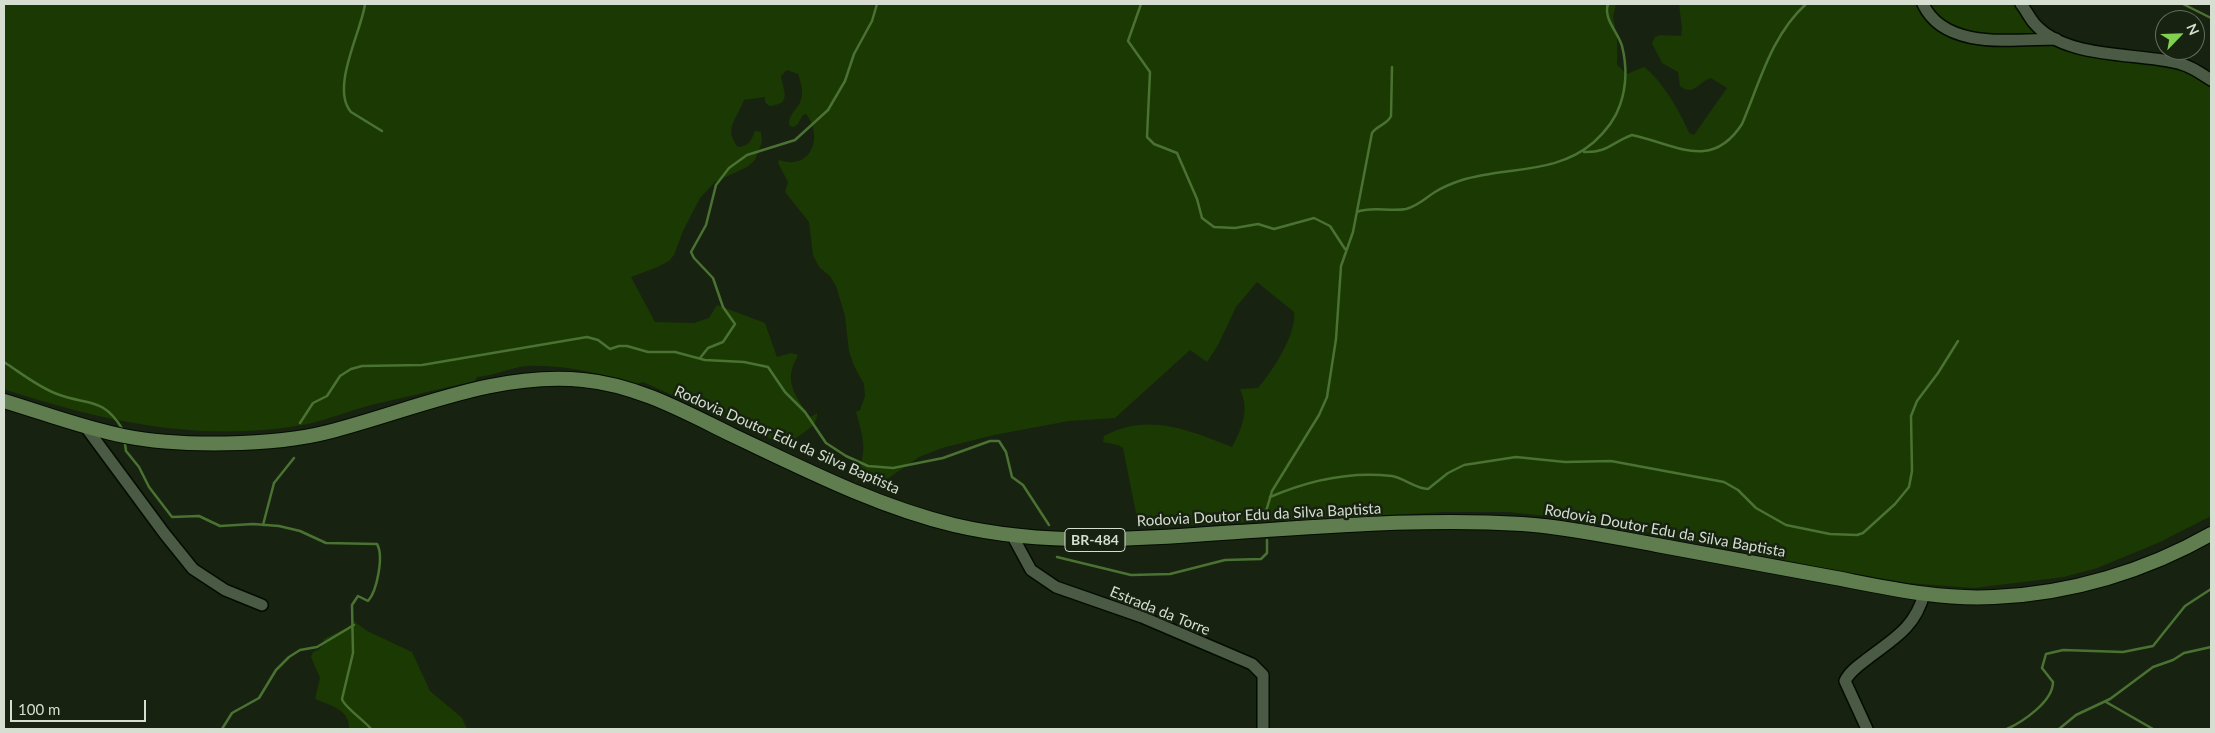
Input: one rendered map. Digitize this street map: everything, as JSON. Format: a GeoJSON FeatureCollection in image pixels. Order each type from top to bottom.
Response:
{"type":"FeatureCollection","features":[{"type":"Feature","properties":{"kind":"main road","name":"Rodovia Doutor Edu da Silva Baptista"},"geometry":{"type":"LineString","coordinates":[[4,401],[85,426],[125,436],[163,440],[236,442],[294,438],[326,433],[505,384],[560,378],[584,380],[604,383],[653,398],[872,499],[954,525],[1012,535],[1110,540],[1386,524],[1513,524],[1589,533],[1924,594],[1986,598],[2065,588],[2130,571],[2160,560],[2211,534]]}},
{"type":"Feature","properties":{"kind":"street"},"geometry":{"type":"LineString","coordinates":[[1923,4],[1938,21],[1960,35],[1992,41],[2056,39]]}},
{"type":"Feature","properties":{"kind":"street"},"geometry":{"type":"LineString","coordinates":[[2022,4],[2035,24],[2056,39],[2082,50],[2174,62],[2190,67],[2211,80]]}},
{"type":"Feature","properties":{"kind":"street"},"geometry":{"type":"LineString","coordinates":[[85,426],[164,533],[193,568],[225,590],[262,605]]}},
{"type":"Feature","properties":{"kind":"street","name":"Estrada da Torre"},"geometry":{"type":"LineString","coordinates":[[1012,535],[1030,570],[1056,587],[1142,617],[1252,664],[1263,675],[1263,729]]}},
{"type":"Feature","properties":{"kind":"street"},"geometry":{"type":"LineString","coordinates":[[1867,729],[1845,681],[1860,664],[1888,645],[1908,626],[1920,609],[1924,594]]}},
{"type":"Feature","properties":{"kind":"green space"},"geometry":{"type":"Polygon","coordinates":[[[4,4],[1616,4],[1613,17],[1617,38],[1617,65],[1627,74],[1644,67],[1650,72],[1670,97],[1689,133],[1694,135],[1727,88],[1711,78],[1693,89],[1685,89],[1680,86],[1678,72],[1662,63],[1652,43],[1655,37],[1660,35],[1681,36],[1679,4],[2028,4],[2041,21],[2053,32],[2065,39],[2089,46],[2147,54],[2155,57],[2155,60],[2166,60],[2211,76],[2211,516],[2158,543],[2097,568],[2064,577],[1974,588],[1908,583],[1837,571],[1594,521],[1508,512],[1445,512],[1139,528],[1123,448],[1103,442],[1104,436],[1136,425],[1152,424],[1184,430],[1232,447],[1244,419],[1244,404],[1240,389],[1258,388],[1264,381],[1288,341],[1294,321],[1294,312],[1257,282],[1236,307],[1218,345],[1207,362],[1190,350],[1115,418],[1069,421],[994,435],[942,448],[919,457],[877,486],[859,479],[855,482],[863,454],[863,440],[856,412],[860,410],[865,396],[864,384],[854,366],[849,351],[845,316],[836,286],[830,276],[819,267],[813,255],[809,222],[785,192],[788,182],[778,163],[779,160],[799,161],[811,150],[814,142],[814,132],[806,114],[803,115],[797,125],[793,127],[789,125],[792,114],[801,101],[802,94],[798,74],[787,70],[781,76],[784,100],[776,105],[769,106],[765,102],[765,97],[744,100],[731,129],[734,141],[738,147],[749,142],[755,131],[761,132],[762,142],[755,160],[747,167],[715,182],[700,198],[683,231],[674,255],[669,261],[631,277],[655,322],[694,323],[709,318],[717,305],[765,323],[777,357],[791,353],[798,355],[791,373],[792,386],[808,415],[811,417],[817,413],[814,424],[788,447],[643,382],[637,384],[582,370],[554,367],[520,367],[477,377],[475,381],[371,405],[311,423],[264,430],[188,430],[151,426],[77,411],[4,389],[4,4]]]}},
{"type":"Feature","properties":{"kind":"green space"},"geometry":{"type":"Polygon","coordinates":[[[354,621],[367,631],[412,652],[430,691],[462,718],[467,729],[349,729],[349,723],[343,713],[315,699],[320,678],[311,657],[313,652],[320,649],[324,639],[348,627],[354,621]]]}},
{"type":"Feature","properties":{"kind":"waterway"},"geometry":{"type":"LineString","coordinates":[[365,4],[345,74],[345,102],[351,112],[382,131]]}},
{"type":"Feature","properties":{"kind":"waterway"},"geometry":{"type":"LineString","coordinates":[[700,358],[708,348],[723,342],[735,324],[723,307],[713,278],[694,258],[691,252],[706,225],[716,185],[729,168],[747,155],[795,140],[828,110],[845,81],[854,54],[872,21],[877,4]]}},
{"type":"Feature","properties":{"kind":"waterway"},"geometry":{"type":"LineString","coordinates":[[1141,4],[1128,41],[1150,72],[1147,137],[1154,144],[1177,153],[1197,199],[1202,218],[1214,227],[1235,228],[1258,224],[1274,229],[1314,218],[1330,226],[1345,249]]}},
{"type":"Feature","properties":{"kind":"waterway"},"geometry":{"type":"LineString","coordinates":[[1357,212],[1368,209],[1394,210],[1410,208],[1441,188],[1459,181],[1548,165],[1579,153],[1594,142],[1616,116],[1625,83],[1624,53],[1609,20],[1608,4]]}},
{"type":"Feature","properties":{"kind":"waterway"},"geometry":{"type":"LineString","coordinates":[[1584,152],[1599,151],[1632,135],[1692,151],[1705,151],[1718,147],[1730,139],[1742,124],[1775,45],[1784,30],[1806,4]]}},
{"type":"Feature","properties":{"kind":"waterway"},"geometry":{"type":"LineString","coordinates":[[2183,4],[2211,18]]}},
{"type":"Feature","properties":{"kind":"waterway"},"geometry":{"type":"LineString","coordinates":[[1265,515],[1272,491],[1319,415],[1327,397],[1336,339],[1341,266],[1353,232],[1372,133],[1391,116],[1392,67]]}},
{"type":"Feature","properties":{"kind":"waterway"},"geometry":{"type":"LineString","coordinates":[[300,423],[313,403],[327,396],[340,376],[351,369],[362,366],[422,365],[587,337],[598,340],[610,349],[627,346],[648,352],[675,352],[705,360],[744,362],[768,367],[785,392],[805,412],[826,443],[846,456],[868,466],[893,468],[943,458],[990,441],[999,441],[1006,452],[1012,477],[1023,485],[1049,525]]}},
{"type":"Feature","properties":{"kind":"waterway"},"geometry":{"type":"LineString","coordinates":[[1270,497],[1314,482],[1360,475],[1392,476],[1428,489],[1448,473],[1464,465],[1516,457],[1565,462],[1611,461],[1724,482],[1738,490],[1756,508],[1786,525],[1830,534],[1857,535],[1863,533],[1895,504],[1909,487],[1912,471],[1911,416],[1917,401],[1938,373],[1958,341]]}},
{"type":"Feature","properties":{"kind":"waterway"},"geometry":{"type":"LineString","coordinates":[[4,362],[36,384],[50,391],[102,407],[116,419],[123,430]]}},
{"type":"Feature","properties":{"kind":"waterway"},"geometry":{"type":"LineString","coordinates":[[125,444],[126,451],[139,467],[149,487],[172,517],[199,516],[220,526],[253,524],[279,526],[300,531],[326,543],[377,544],[380,565],[374,590],[368,601],[358,596],[352,605],[353,653],[342,699],[346,706],[371,729]]}},
{"type":"Feature","properties":{"kind":"waterway"},"geometry":{"type":"LineString","coordinates":[[263,525],[274,483],[294,458]]}},
{"type":"Feature","properties":{"kind":"waterway"},"geometry":{"type":"LineString","coordinates":[[1057,557],[1131,575],[1170,574],[1225,560],[1261,559],[1267,553],[1267,540]]}},
{"type":"Feature","properties":{"kind":"waterway"},"geometry":{"type":"LineString","coordinates":[[2007,729],[2021,722],[2048,697],[2053,682],[2042,668],[2046,654],[2063,650],[2123,652],[2153,646],[2185,606],[2211,589]]}},
{"type":"Feature","properties":{"kind":"waterway"},"geometry":{"type":"LineString","coordinates":[[222,729],[232,713],[259,698],[276,670],[289,657],[300,650],[317,647],[354,625]]}},
{"type":"Feature","properties":{"kind":"waterway"},"geometry":{"type":"LineString","coordinates":[[2059,729],[2076,715],[2110,699],[2153,667],[2173,660],[2184,653],[2211,647]]}},
{"type":"Feature","properties":{"kind":"waterway"},"geometry":{"type":"LineString","coordinates":[[2106,702],[2153,729]]}}]}
